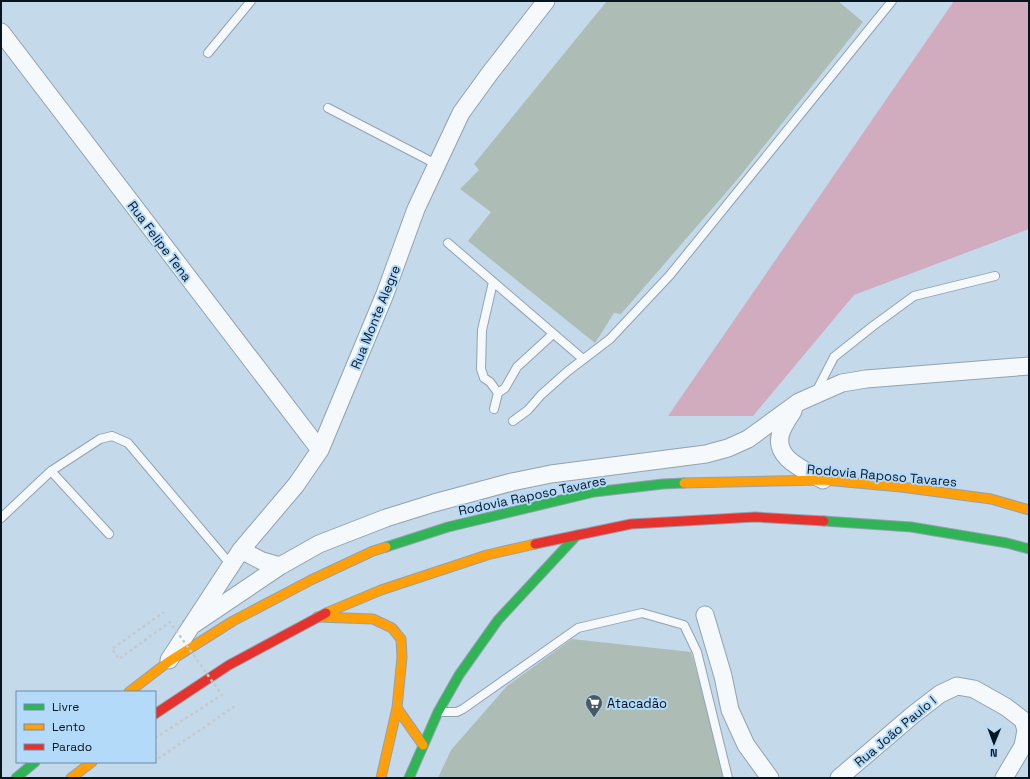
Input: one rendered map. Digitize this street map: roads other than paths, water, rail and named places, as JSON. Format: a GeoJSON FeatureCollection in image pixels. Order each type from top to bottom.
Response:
{"type":"FeatureCollection","features":[{"type":"Feature","properties":{"kind":"main road","name":"Rodovia Raposo Tavares"},"geometry":{"type":"LineString","coordinates":[[130,691],[168,662],[233,620],[311,580],[373,551],[448,527],[594,492],[663,484],[824,480],[902,487],[991,499],[1029,510]]}},
{"type":"Feature","properties":{"kind":"main road"},"geometry":{"type":"LineString","coordinates":[[156,713],[229,665],[317,617],[381,590],[487,555],[631,524],[755,517],[911,527],[1007,543],[1029,549]]}},
{"type":"Feature","properties":{"kind":"main road"},"geometry":{"type":"LineString","coordinates":[[409,778],[438,712],[459,675],[498,620],[577,535]]}},
{"type":"Feature","properties":{"kind":"main road"},"geometry":{"type":"LineString","coordinates":[[317,617],[373,619],[392,628],[401,640],[402,657],[397,708],[381,778]]}},
{"type":"Feature","properties":{"kind":"main road"},"geometry":{"type":"LineString","coordinates":[[397,708],[423,745]]}},
{"type":"Feature","properties":{"kind":"main road"},"geometry":{"type":"LineString","coordinates":[[16,778],[34,763]]}},
{"type":"Feature","properties":{"kind":"main road"},"geometry":{"type":"LineString","coordinates":[[71,778],[91,763]]}},
{"type":"Feature","properties":{"kind":"main road"},"geometry":{"type":"LineString","coordinates":[[84,778],[96,763]]}},
{"type":"Feature","properties":{"kind":"street","name":"Rua Monte Alegre"},"geometry":{"type":"LineString","coordinates":[[168,662],[241,550],[296,485],[320,450],[385,294],[416,209],[461,112],[546,1]]}},
{"type":"Feature","properties":{"kind":"street","name":"Rua Felipe Tena"},"geometry":{"type":"LineString","coordinates":[[1,32],[320,450]]}},
{"type":"Feature","properties":{"kind":"street"},"geometry":{"type":"LineString","coordinates":[[191,626],[280,566],[320,544],[386,518],[434,503],[512,482],[551,474],[706,454],[728,448],[748,439],[807,399],[842,383],[866,379],[1029,366]]}},
{"type":"Feature","properties":{"kind":"street"},"geometry":{"type":"LineString","coordinates":[[807,399],[781,431],[779,444],[786,457],[798,467],[824,480]]}},
{"type":"Feature","properties":{"kind":"street"},"geometry":{"type":"LineString","coordinates":[[241,550],[262,561],[280,566]]}},
{"type":"Feature","properties":{"kind":"street"},"geometry":{"type":"LineString","coordinates":[[705,615],[723,676],[730,710],[746,745],[770,778]]}},
{"type":"Feature","properties":{"kind":"street","name":"Rua João Paulo I"},"geometry":{"type":"LineString","coordinates":[[839,778],[914,714],[940,694],[957,686],[974,690],[1006,707],[1023,720],[1026,730],[1023,746],[1004,778]]}},
{"type":"Feature","properties":{"kind":"lane"},"geometry":{"type":"LineString","coordinates":[[208,53],[251,1]]}},
{"type":"Feature","properties":{"kind":"lane"},"geometry":{"type":"LineString","coordinates":[[513,421],[528,410],[541,395],[583,359],[610,338],[670,275],[892,1]]}},
{"type":"Feature","properties":{"kind":"lane"},"geometry":{"type":"LineString","coordinates":[[328,108],[436,164]]}},
{"type":"Feature","properties":{"kind":"lane"},"geometry":{"type":"LineString","coordinates":[[448,243],[583,359]]}},
{"type":"Feature","properties":{"kind":"lane"},"geometry":{"type":"LineString","coordinates":[[807,399],[834,357],[914,296],[995,276]]}},
{"type":"Feature","properties":{"kind":"lane"},"geometry":{"type":"LineString","coordinates":[[493,282],[482,330],[481,369],[484,378],[490,382],[498,393]]}},
{"type":"Feature","properties":{"kind":"lane"},"geometry":{"type":"LineString","coordinates":[[494,409],[498,393],[505,388],[517,367],[553,334]]}},
{"type":"Feature","properties":{"kind":"lane"},"geometry":{"type":"LineString","coordinates":[[1,518],[51,471],[100,439],[112,436],[128,443],[231,565]]}},
{"type":"Feature","properties":{"kind":"lane"},"geometry":{"type":"LineString","coordinates":[[51,471],[109,534]]}},
{"type":"Feature","properties":{"kind":"lane"},"geometry":{"type":"LineString","coordinates":[[438,712],[458,712],[463,710],[578,628],[642,613],[684,625],[697,652],[728,778]]}},
{"type":"Feature","properties":{"kind":"place","name":"Atacadão"},"geometry":{"type":"Point","coordinates":[594,718]}}]}
